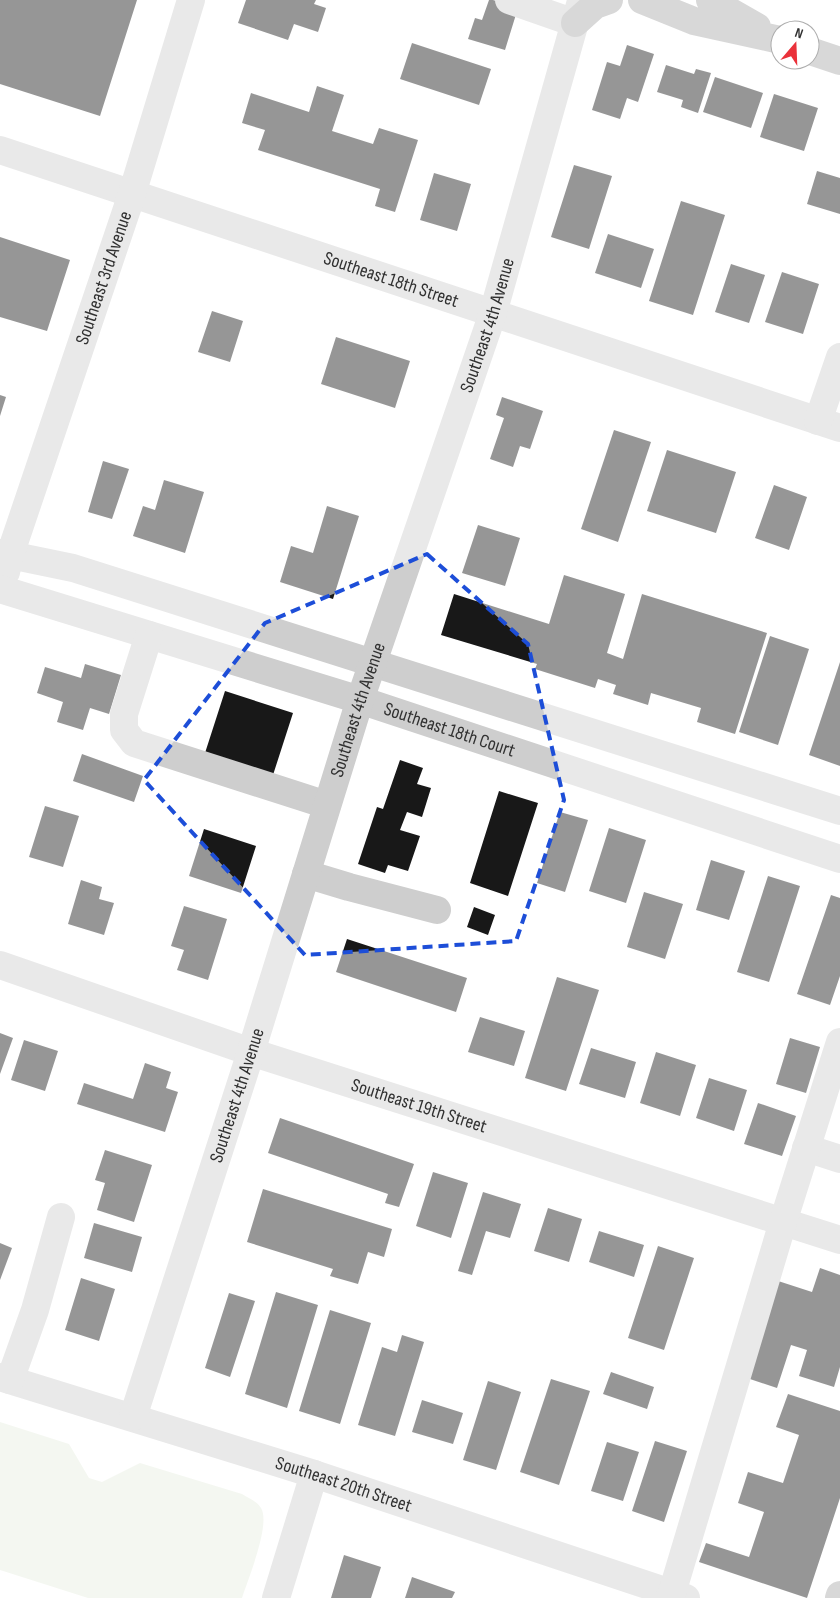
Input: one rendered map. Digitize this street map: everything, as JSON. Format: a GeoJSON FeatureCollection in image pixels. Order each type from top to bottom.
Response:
{"type":"FeatureCollection","features":[{"type":"Feature","properties":{"kind":"main road"},"geometry":{"type":"LineString","coordinates":[[578,12],[609,0]]}},
{"type":"Feature","properties":{"kind":"main road"},"geometry":{"type":"LineString","coordinates":[[642,0],[694,21],[770,38]]}},
{"type":"Feature","properties":{"kind":"main road"},"geometry":{"type":"LineString","coordinates":[[710,0],[770,34]]}},
{"type":"Feature","properties":{"kind":"main road"},"geometry":{"type":"LineString","coordinates":[[820,54],[840,61]]}},
{"type":"Feature","properties":{"kind":"street","name":"Southeast 3rd Avenue"},"geometry":{"type":"LineString","coordinates":[[1,589],[5,554],[132,194],[191,0]]}},
{"type":"Feature","properties":{"kind":"street"},"geometry":{"type":"LineString","coordinates":[[510,0],[578,12]]}},
{"type":"Feature","properties":{"kind":"street","name":"Southeast 4th Avenue"},"geometry":{"type":"LineString","coordinates":[[133,1417],[251,1052],[372,663],[492,314],[578,12]]}},
{"type":"Feature","properties":{"kind":"street","name":"Southeast 18th Street"},"geometry":{"type":"LineString","coordinates":[[0,150],[829,424]]}},
{"type":"Feature","properties":{"kind":"street"},"geometry":{"type":"LineString","coordinates":[[829,424],[840,357]]}},
{"type":"Feature","properties":{"kind":"street"},"geometry":{"type":"LineString","coordinates":[[5,554],[73,568],[840,811]]}},
{"type":"Feature","properties":{"kind":"street","name":"Southeast 18th Court"},"geometry":{"type":"LineString","coordinates":[[1,589],[360,700],[840,859]]}},
{"type":"Feature","properties":{"kind":"street"},"geometry":{"type":"LineString","coordinates":[[149,635],[124,714],[124,730],[134,743],[327,805]]}},
{"type":"Feature","properties":{"kind":"street"},"geometry":{"type":"LineString","coordinates":[[306,874],[437,910]]}},
{"type":"Feature","properties":{"kind":"street","name":"Southeast 19th Street"},"geometry":{"type":"LineString","coordinates":[[0,965],[251,1052],[840,1240]]}},
{"type":"Feature","properties":{"kind":"street"},"geometry":{"type":"LineString","coordinates":[[675,1596],[782,1222],[840,1042]]}},
{"type":"Feature","properties":{"kind":"street"},"geometry":{"type":"LineString","coordinates":[[806,1148],[840,1159]]}},
{"type":"Feature","properties":{"kind":"street"},"geometry":{"type":"LineString","coordinates":[[5,1379],[35,1310],[60,1217]]}},
{"type":"Feature","properties":{"kind":"street","name":"Southeast 20th Street"},"geometry":{"type":"LineString","coordinates":[[5,1379],[314,1474],[675,1596]]}},
{"type":"Feature","properties":{"kind":"street"},"geometry":{"type":"LineString","coordinates":[[276,1598],[314,1474]]}},
{"type":"Feature","properties":{"kind":"highlighted area"},"geometry":{"type":"Polygon","coordinates":[[[427,554],[528,644],[564,800],[516,941],[305,955],[144,780],[265,623],[427,554]]]}},
{"type":"Feature","properties":{"kind":"shaded area"},"geometry":{"type":"Polygon","coordinates":[[[0,1422],[69,1444],[89,1478],[102,1482],[140,1463],[242,1494],[255,1502],[261,1508],[263,1526],[258,1552],[242,1598],[88,1598],[0,1570],[0,1422]]]}},
{"type":"Feature","properties":{"kind":"building"},"geometry":{"type":"Polygon","coordinates":[[[0,0],[137,0],[100,116],[0,84],[0,0]]]}},
{"type":"Feature","properties":{"kind":"building"},"geometry":{"type":"Polygon","coordinates":[[[246,0],[316,0],[314,4],[326,8],[318,32],[294,24],[288,40],[238,23],[246,0]]]}},
{"type":"Feature","properties":{"kind":"building"},"geometry":{"type":"Polygon","coordinates":[[[489,0],[518,8],[505,50],[468,39],[475,18],[482,20],[489,0]]]}},
{"type":"Feature","properties":{"kind":"building"},"geometry":{"type":"Polygon","coordinates":[[[412,43],[491,69],[479,105],[400,79],[412,43]]]}},
{"type":"Feature","properties":{"kind":"building"},"geometry":{"type":"Polygon","coordinates":[[[627,45],[654,54],[638,102],[627,98],[620,119],[592,110],[607,62],[620,66],[627,45]]]}},
{"type":"Feature","properties":{"kind":"building"},"geometry":{"type":"Polygon","coordinates":[[[666,65],[694,74],[696,69],[711,73],[698,113],[681,107],[683,100],[657,92],[666,65]]]}},
{"type":"Feature","properties":{"kind":"building"},"geometry":{"type":"Polygon","coordinates":[[[715,77],[763,93],[751,128],[703,112],[715,77]]]}},
{"type":"Feature","properties":{"kind":"building"},"geometry":{"type":"Polygon","coordinates":[[[317,86],[344,95],[332,131],[373,144],[379,128],[418,140],[395,212],[375,206],[380,189],[258,150],[265,130],[242,123],[251,93],[309,112],[317,86]]]}},
{"type":"Feature","properties":{"kind":"building"},"geometry":{"type":"Polygon","coordinates":[[[774,94],[818,108],[804,151],[760,137],[774,94]]]}},
{"type":"Feature","properties":{"kind":"building"},"geometry":{"type":"Polygon","coordinates":[[[574,165],[612,176],[589,249],[551,237],[574,165]]]}},
{"type":"Feature","properties":{"kind":"building"},"geometry":{"type":"Polygon","coordinates":[[[817,171],[840,178],[840,214],[807,204],[817,171]]]}},
{"type":"Feature","properties":{"kind":"building"},"geometry":{"type":"Polygon","coordinates":[[[434,173],[471,184],[457,231],[420,220],[434,173]]]}},
{"type":"Feature","properties":{"kind":"building"},"geometry":{"type":"Polygon","coordinates":[[[681,201],[725,215],[693,315],[649,301],[681,201]]]}},
{"type":"Feature","properties":{"kind":"building"},"geometry":{"type":"Polygon","coordinates":[[[608,234],[654,249],[641,288],[595,273],[608,234]]]}},
{"type":"Feature","properties":{"kind":"building"},"geometry":{"type":"Polygon","coordinates":[[[0,237],[70,260],[47,331],[0,317],[0,237]]]}},
{"type":"Feature","properties":{"kind":"building"},"geometry":{"type":"Polygon","coordinates":[[[731,264],[765,275],[749,323],[715,312],[731,264]]]}},
{"type":"Feature","properties":{"kind":"building"},"geometry":{"type":"Polygon","coordinates":[[[782,272],[819,284],[803,334],[765,322],[782,272]]]}},
{"type":"Feature","properties":{"kind":"building"},"geometry":{"type":"Polygon","coordinates":[[[212,311],[243,321],[230,362],[198,352],[212,311]]]}},
{"type":"Feature","properties":{"kind":"building"},"geometry":{"type":"Polygon","coordinates":[[[336,337],[410,361],[395,408],[321,384],[336,337]]]}},
{"type":"Feature","properties":{"kind":"building"},"geometry":{"type":"Polygon","coordinates":[[[0,395],[6,397],[0,416],[0,395]]]}},
{"type":"Feature","properties":{"kind":"building"},"geometry":{"type":"Polygon","coordinates":[[[502,397],[543,411],[530,449],[520,446],[513,467],[490,459],[504,418],[496,415],[502,397]]]}},
{"type":"Feature","properties":{"kind":"building"},"geometry":{"type":"Polygon","coordinates":[[[614,430],[651,442],[618,542],[581,529],[614,430]]]}},
{"type":"Feature","properties":{"kind":"building"},"geometry":{"type":"Polygon","coordinates":[[[667,450],[736,472],[716,533],[647,511],[667,450]]]}},
{"type":"Feature","properties":{"kind":"building"},"geometry":{"type":"Polygon","coordinates":[[[103,461],[129,469],[112,519],[88,512],[103,461]]]}},
{"type":"Feature","properties":{"kind":"building"},"geometry":{"type":"Polygon","coordinates":[[[164,480],[204,492],[185,553],[133,536],[143,506],[155,510],[164,480]]]}},
{"type":"Feature","properties":{"kind":"building"},"geometry":{"type":"Polygon","coordinates":[[[774,485],[807,497],[789,550],[755,538],[774,485]]]}},
{"type":"Feature","properties":{"kind":"building"},"geometry":{"type":"Polygon","coordinates":[[[327,506],[359,516],[333,599],[280,582],[291,546],[313,553],[327,506]]]}},
{"type":"Feature","properties":{"kind":"building"},"geometry":{"type":"Polygon","coordinates":[[[478,525],[520,538],[505,586],[462,573],[478,525]]]}},
{"type":"Feature","properties":{"kind":"building"},"geometry":{"type":"Polygon","coordinates":[[[564,575],[625,594],[607,653],[623,659],[642,594],[767,633],[735,734],[697,722],[701,708],[651,693],[648,705],[613,694],[616,685],[598,679],[595,688],[535,669],[537,664],[441,635],[454,594],[549,624],[564,575]]]}},
{"type":"Feature","properties":{"kind":"building"},"geometry":{"type":"Polygon","coordinates":[[[770,636],[809,649],[778,745],[739,732],[770,636]]]}},
{"type":"Feature","properties":{"kind":"building"},"geometry":{"type":"Polygon","coordinates":[[[840,662],[840,766],[809,755],[840,662]]]}},
{"type":"Feature","properties":{"kind":"building"},"geometry":{"type":"Polygon","coordinates":[[[85,664],[121,675],[109,714],[90,708],[83,730],[57,722],[63,702],[37,693],[45,667],[81,678],[85,664]]]}},
{"type":"Feature","properties":{"kind":"building"},"geometry":{"type":"Polygon","coordinates":[[[225,691],[293,713],[273,775],[205,753],[225,691]]]}},
{"type":"Feature","properties":{"kind":"building"},"geometry":{"type":"Polygon","coordinates":[[[82,754],[143,776],[134,802],[73,781],[82,754]]]}},
{"type":"Feature","properties":{"kind":"building"},"geometry":{"type":"Polygon","coordinates":[[[400,760],[423,768],[417,784],[431,788],[422,817],[407,812],[400,830],[420,836],[408,871],[388,865],[385,873],[358,864],[377,807],[383,809],[400,760]]]}},
{"type":"Feature","properties":{"kind":"building"},"geometry":{"type":"Polygon","coordinates":[[[499,791],[538,803],[508,896],[470,883],[499,791]]]}},
{"type":"Feature","properties":{"kind":"building"},"geometry":{"type":"Polygon","coordinates":[[[45,806],[79,816],[63,867],[29,857],[45,806]]]}},
{"type":"Feature","properties":{"kind":"building"},"geometry":{"type":"Polygon","coordinates":[[[560,812],[588,820],[565,892],[537,883],[560,812]]]}},
{"type":"Feature","properties":{"kind":"building"},"geometry":{"type":"Polygon","coordinates":[[[609,828],[646,840],[626,903],[589,891],[609,828]]]}},
{"type":"Feature","properties":{"kind":"building"},"geometry":{"type":"Polygon","coordinates":[[[204,829],[256,846],[241,893],[189,876],[204,829]]]}},
{"type":"Feature","properties":{"kind":"building"},"geometry":{"type":"Polygon","coordinates":[[[711,860],[745,871],[729,920],[696,910],[711,860]]]}},
{"type":"Feature","properties":{"kind":"building"},"geometry":{"type":"Polygon","coordinates":[[[768,876],[800,886],[769,982],[737,972],[768,876]]]}},
{"type":"Feature","properties":{"kind":"building"},"geometry":{"type":"Polygon","coordinates":[[[81,880],[102,887],[99,899],[114,903],[104,935],[68,924],[81,880]]]}},
{"type":"Feature","properties":{"kind":"building"},"geometry":{"type":"Polygon","coordinates":[[[644,892],[683,904],[665,959],[627,947],[644,892]]]}},
{"type":"Feature","properties":{"kind":"building"},"geometry":{"type":"Polygon","coordinates":[[[831,895],[840,898],[840,976],[830,1005],[797,994],[831,895]]]}},
{"type":"Feature","properties":{"kind":"building"},"geometry":{"type":"Polygon","coordinates":[[[184,906],[227,919],[208,980],[177,970],[184,950],[171,946],[184,906]]]}},
{"type":"Feature","properties":{"kind":"building"},"geometry":{"type":"Polygon","coordinates":[[[474,907],[495,915],[488,935],[467,927],[474,907]]]}},
{"type":"Feature","properties":{"kind":"building"},"geometry":{"type":"Polygon","coordinates":[[[347,939],[467,978],[456,1012],[336,972],[347,939]]]}},
{"type":"Feature","properties":{"kind":"building"},"geometry":{"type":"Polygon","coordinates":[[[557,977],[599,990],[566,1091],[525,1078],[557,977]]]}},
{"type":"Feature","properties":{"kind":"building"},"geometry":{"type":"Polygon","coordinates":[[[480,1017],[525,1031],[514,1066],[468,1052],[480,1017]]]}},
{"type":"Feature","properties":{"kind":"building"},"geometry":{"type":"Polygon","coordinates":[[[0,1033],[13,1038],[0,1074],[0,1033]]]}},
{"type":"Feature","properties":{"kind":"building"},"geometry":{"type":"Polygon","coordinates":[[[790,1038],[820,1047],[806,1093],[776,1084],[790,1038]]]}},
{"type":"Feature","properties":{"kind":"building"},"geometry":{"type":"Polygon","coordinates":[[[24,1040],[58,1051],[45,1091],[11,1080],[24,1040]]]}},
{"type":"Feature","properties":{"kind":"building"},"geometry":{"type":"Polygon","coordinates":[[[591,1048],[636,1062],[625,1098],[579,1084],[591,1048]]]}},
{"type":"Feature","properties":{"kind":"building"},"geometry":{"type":"Polygon","coordinates":[[[656,1052],[696,1065],[680,1116],[640,1103],[656,1052]]]}},
{"type":"Feature","properties":{"kind":"building"},"geometry":{"type":"Polygon","coordinates":[[[145,1063],[171,1072],[166,1088],[178,1092],[165,1132],[77,1104],[84,1083],[133,1099],[145,1063]]]}},
{"type":"Feature","properties":{"kind":"building"},"geometry":{"type":"Polygon","coordinates":[[[709,1078],[747,1090],[734,1131],[696,1118],[709,1078]]]}},
{"type":"Feature","properties":{"kind":"building"},"geometry":{"type":"Polygon","coordinates":[[[758,1103],[796,1116],[782,1156],[744,1144],[758,1103]]]}},
{"type":"Feature","properties":{"kind":"building"},"geometry":{"type":"Polygon","coordinates":[[[280,1118],[414,1164],[399,1207],[385,1203],[388,1194],[268,1153],[280,1118]]]}},
{"type":"Feature","properties":{"kind":"building"},"geometry":{"type":"Polygon","coordinates":[[[105,1150],[152,1165],[134,1222],[97,1210],[105,1183],[95,1180],[105,1150]]]}},
{"type":"Feature","properties":{"kind":"building"},"geometry":{"type":"Polygon","coordinates":[[[433,1172],[468,1183],[451,1238],[416,1226],[433,1172]]]}},
{"type":"Feature","properties":{"kind":"building"},"geometry":{"type":"Polygon","coordinates":[[[263,1189],[392,1229],[384,1257],[368,1252],[358,1284],[330,1276],[333,1269],[247,1242],[263,1189]]]}},
{"type":"Feature","properties":{"kind":"building"},"geometry":{"type":"Polygon","coordinates":[[[483,1192],[521,1204],[510,1238],[486,1231],[472,1275],[458,1271],[483,1192]]]}},
{"type":"Feature","properties":{"kind":"building"},"geometry":{"type":"Polygon","coordinates":[[[548,1208],[582,1219],[569,1262],[534,1251],[548,1208]]]}},
{"type":"Feature","properties":{"kind":"building"},"geometry":{"type":"Polygon","coordinates":[[[94,1223],[142,1237],[132,1272],[84,1258],[94,1223]]]}},
{"type":"Feature","properties":{"kind":"building"},"geometry":{"type":"Polygon","coordinates":[[[599,1231],[644,1245],[634,1277],[589,1262],[599,1231]]]}},
{"type":"Feature","properties":{"kind":"building"},"geometry":{"type":"Polygon","coordinates":[[[0,1243],[12,1248],[0,1280],[0,1243]]]}},
{"type":"Feature","properties":{"kind":"building"},"geometry":{"type":"Polygon","coordinates":[[[658,1246],[694,1258],[664,1350],[628,1338],[658,1246]]]}},
{"type":"Feature","properties":{"kind":"building"},"geometry":{"type":"Polygon","coordinates":[[[820,1268],[840,1275],[840,1367],[834,1387],[799,1376],[807,1350],[791,1345],[777,1388],[741,1376],[772,1279],[812,1292],[820,1268]]]}},
{"type":"Feature","properties":{"kind":"building"},"geometry":{"type":"Polygon","coordinates":[[[81,1278],[115,1289],[99,1341],[65,1330],[81,1278]]]}},
{"type":"Feature","properties":{"kind":"building"},"geometry":{"type":"Polygon","coordinates":[[[276,1292],[318,1305],[287,1408],[245,1394],[276,1292]]]}},
{"type":"Feature","properties":{"kind":"building"},"geometry":{"type":"Polygon","coordinates":[[[229,1293],[255,1301],[230,1377],[205,1368],[229,1293]]]}},
{"type":"Feature","properties":{"kind":"building"},"geometry":{"type":"Polygon","coordinates":[[[330,1310],[371,1323],[340,1424],[299,1411],[330,1310]]]}},
{"type":"Feature","properties":{"kind":"building"},"geometry":{"type":"Polygon","coordinates":[[[402,1335],[424,1342],[395,1436],[358,1425],[382,1347],[397,1352],[402,1335]]]}},
{"type":"Feature","properties":{"kind":"building"},"geometry":{"type":"Polygon","coordinates":[[[611,1372],[654,1387],[647,1409],[603,1394],[611,1372]]]}},
{"type":"Feature","properties":{"kind":"building"},"geometry":{"type":"Polygon","coordinates":[[[551,1379],[590,1391],[559,1485],[520,1472],[551,1379]]]}},
{"type":"Feature","properties":{"kind":"building"},"geometry":{"type":"Polygon","coordinates":[[[488,1381],[521,1392],[496,1470],[463,1460],[488,1381]]]}},
{"type":"Feature","properties":{"kind":"building"},"geometry":{"type":"Polygon","coordinates":[[[788,1394],[840,1411],[840,1498],[807,1598],[699,1562],[706,1543],[749,1557],[764,1512],[738,1503],[748,1472],[783,1483],[799,1435],[776,1427],[788,1394]]]}},
{"type":"Feature","properties":{"kind":"building"},"geometry":{"type":"Polygon","coordinates":[[[422,1400],[463,1413],[453,1444],[412,1432],[422,1400]]]}},
{"type":"Feature","properties":{"kind":"building"},"geometry":{"type":"Polygon","coordinates":[[[655,1441],[687,1451],[664,1522],[632,1511],[655,1441]]]}},
{"type":"Feature","properties":{"kind":"building"},"geometry":{"type":"Polygon","coordinates":[[[607,1442],[639,1452],[623,1501],[591,1491],[607,1442]]]}},
{"type":"Feature","properties":{"kind":"building"},"geometry":{"type":"Polygon","coordinates":[[[344,1555],[381,1567],[371,1598],[331,1598],[344,1555]]]}},
{"type":"Feature","properties":{"kind":"building"},"geometry":{"type":"Polygon","coordinates":[[[412,1577],[455,1592],[452,1598],[405,1598],[412,1577]]]}}]}
